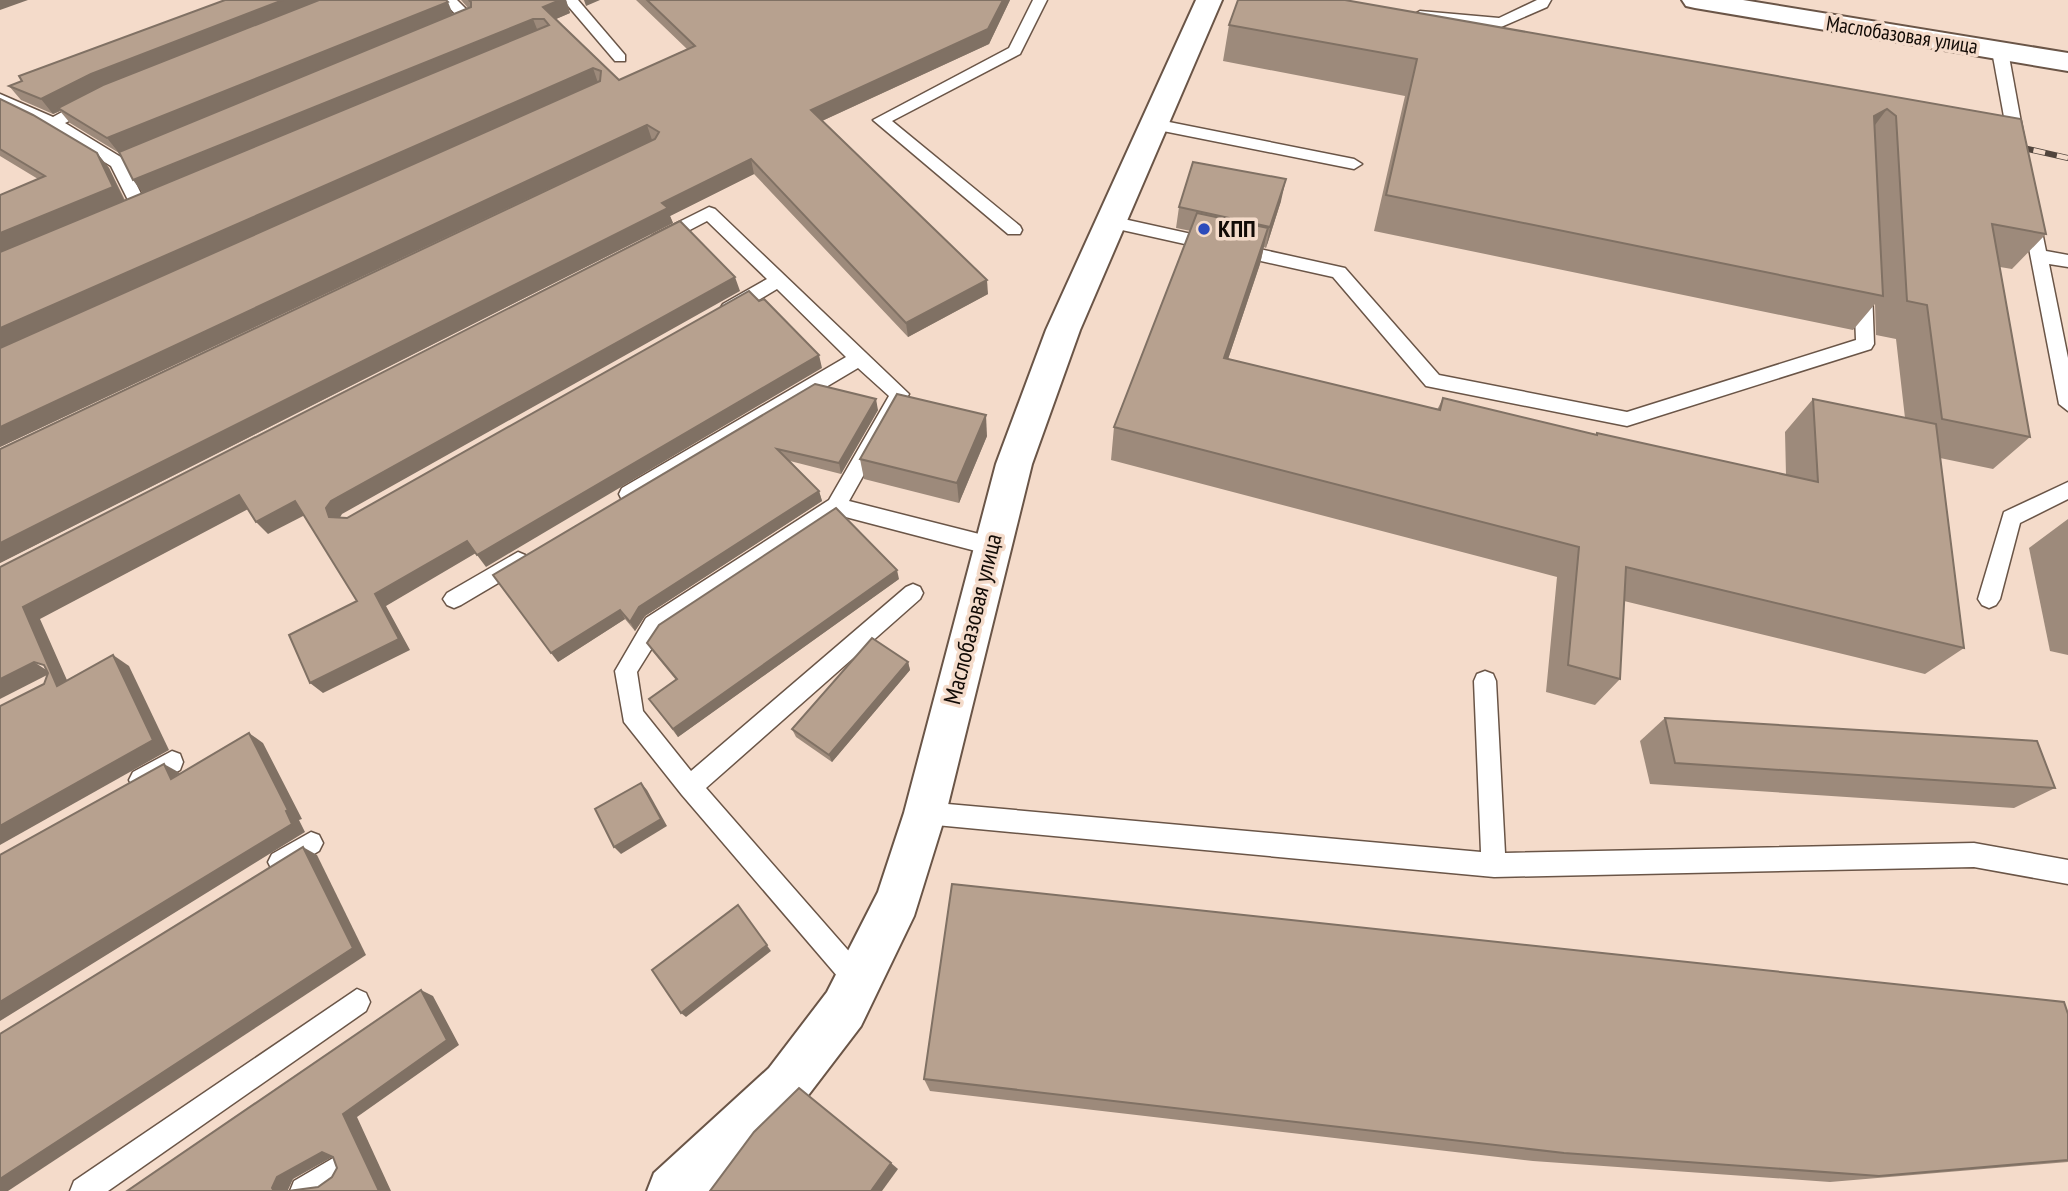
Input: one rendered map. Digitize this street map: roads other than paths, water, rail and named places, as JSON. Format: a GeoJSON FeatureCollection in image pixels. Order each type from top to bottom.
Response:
{"type":"FeatureCollection","features":[{"type":"Feature","properties":{"kind":"street","name":"Маслобазовая улица"},"geometry":{"type":"LineString","coordinates":[[672,1191],[786,1085],[844,1009],[898,900],[925,813],[991,545],[1014,464],[1058,342],[1209,0]]}},
{"type":"Feature","properties":{"kind":"street","name":"Маслобазовая улица"},"geometry":{"type":"LineString","coordinates":[[1695,0],[2068,62]]}},
{"type":"Feature","properties":{"kind":"lane"},"geometry":{"type":"LineString","coordinates":[[444,30],[469,19],[449,0]]}},
{"type":"Feature","properties":{"kind":"lane"},"geometry":{"type":"LineString","coordinates":[[570,0],[620,58]]}},
{"type":"Feature","properties":{"kind":"lane"},"geometry":{"type":"LineString","coordinates":[[1014,230],[881,120],[1015,51],[1041,0]]}},
{"type":"Feature","properties":{"kind":"lane"},"geometry":{"type":"LineString","coordinates":[[1408,14],[1501,23],[1542,4],[1544,0]]}},
{"type":"Feature","properties":{"kind":"lane"},"geometry":{"type":"LineString","coordinates":[[2000,51],[2020,160]]}},
{"type":"Feature","properties":{"kind":"lane"},"geometry":{"type":"LineString","coordinates":[[53,123],[108,94]]}},
{"type":"Feature","properties":{"kind":"lane"},"geometry":{"type":"LineString","coordinates":[[0,99],[53,123],[124,161],[139,206]]}},
{"type":"Feature","properties":{"kind":"lane"},"geometry":{"type":"LineString","coordinates":[[1154,124],[1354,164]]}},
{"type":"Feature","properties":{"kind":"lane"},"geometry":{"type":"LineString","coordinates":[[2028,201],[2068,404]]}},
{"type":"Feature","properties":{"kind":"lane"},"geometry":{"type":"LineString","coordinates":[[647,245],[709,213],[900,394],[836,506],[654,625],[626,671],[632,715],[859,982]]}},
{"type":"Feature","properties":{"kind":"lane"},"geometry":{"type":"LineString","coordinates":[[1110,222],[1339,272],[1433,381],[1627,419],[1865,344],[1863,275]]}},
{"type":"Feature","properties":{"kind":"lane"},"geometry":{"type":"LineString","coordinates":[[2039,256],[2068,261]]}},
{"type":"Feature","properties":{"kind":"lane"},"geometry":{"type":"LineString","coordinates":[[707,321],[779,280]]}},
{"type":"Feature","properties":{"kind":"lane"},"geometry":{"type":"LineString","coordinates":[[609,507],[859,358]]}},
{"type":"Feature","properties":{"kind":"lane"},"geometry":{"type":"LineString","coordinates":[[1989,599],[2011,518],[2068,490]]}},
{"type":"Feature","properties":{"kind":"lane"},"geometry":{"type":"LineString","coordinates":[[836,506],[991,545]]}},
{"type":"Feature","properties":{"kind":"lane"},"geometry":{"type":"LineString","coordinates":[[454,599],[538,549]]}},
{"type":"Feature","properties":{"kind":"lane"},"geometry":{"type":"LineString","coordinates":[[690,786],[913,593]]}},
{"type":"Feature","properties":{"kind":"lane"},"geometry":{"type":"LineString","coordinates":[[1485,681],[1494,865]]}},
{"type":"Feature","properties":{"kind":"lane"},"geometry":{"type":"LineString","coordinates":[[126,788],[172,762]]}},
{"type":"Feature","properties":{"kind":"lane"},"geometry":{"type":"LineString","coordinates":[[925,813],[1494,865],[1974,855],[2068,872]]}},
{"type":"Feature","properties":{"kind":"lane"},"geometry":{"type":"LineString","coordinates":[[265,872],[311,843]]}},
{"type":"Feature","properties":{"kind":"lane"},"geometry":{"type":"LineString","coordinates":[[84,1191],[357,1002]]}},
{"type":"Feature","properties":{"kind":"lane"},"geometry":{"type":"LineString","coordinates":[[304,1191],[335,1171]]}},
{"type":"Feature","properties":{"kind":"railway"},"geometry":{"type":"LineString","coordinates":[[2010,145],[2068,158]]}},
{"type":"Feature","properties":{"kind":"place","name":"КПП"},"geometry":{"type":"Point","coordinates":[1204,229]}}]}
